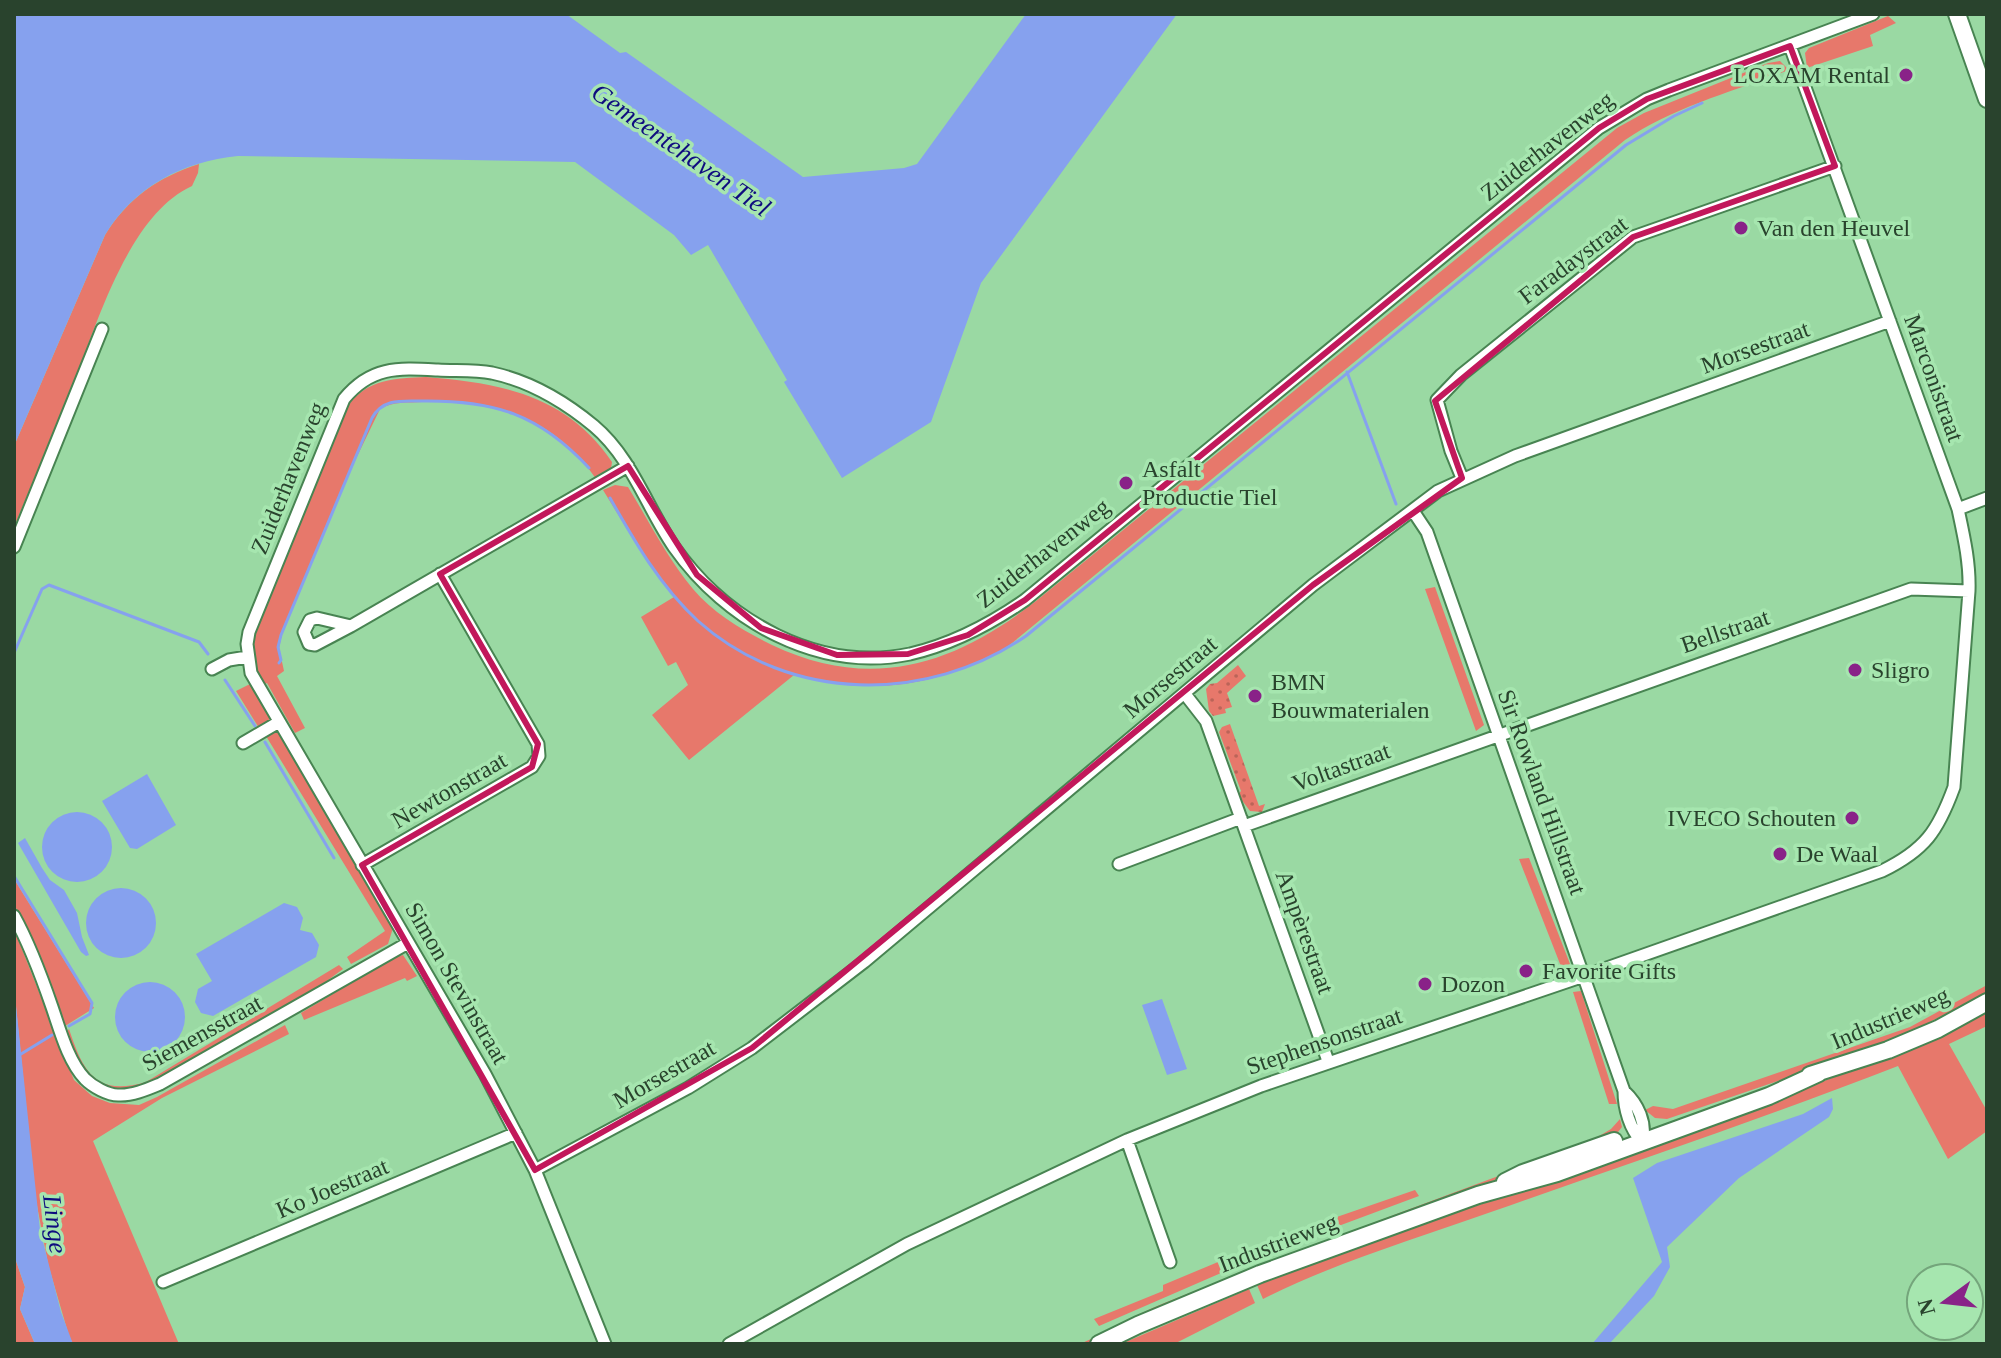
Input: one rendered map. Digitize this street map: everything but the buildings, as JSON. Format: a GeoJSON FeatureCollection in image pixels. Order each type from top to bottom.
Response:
{"type":"FeatureCollection","features":[{"type":"Feature","properties":{"kind":"main road"},"geometry":{"type":"LineString","coordinates":[[1957,14],[1987,99]]}},
{"type":"Feature","properties":{"kind":"main road","name":"Industrieweg"},"geometry":{"type":"LineString","coordinates":[[1099,1344],[1260,1274],[1478,1195],[1523,1173],[1769,1096],[1819,1073],[1938,1029],[1984,1003]]}},
{"type":"Feature","properties":{"kind":"street","name":"Zuiderhavenweg"},"geometry":{"type":"LineString","coordinates":[[247,657],[249,632],[344,399],[355,386],[371,375],[410,369],[491,373],[553,397],[596,428],[628,466],[674,546],[697,575],[728,606],[761,628],[795,644],[837,655],[877,657],[908,654],[941,645],[993,622],[1025,600],[1599,128],[1658,95],[1873,14]]}},
{"type":"Feature","properties":{"kind":"street","name":"Marconistraat"},"geometry":{"type":"LineString","coordinates":[[1584,976],[1882,871],[1906,859],[1927,842],[1943,818],[1954,787],[1970,568],[1958,509],[1790,46]]}},
{"type":"Feature","properties":{"kind":"street","name":"Faradaystraat"},"geometry":{"type":"LineString","coordinates":[[1462,478],[1437,400],[1461,375],[1633,237],[1835,166]]}},
{"type":"Feature","properties":{"kind":"street","name":"Morsestraat"},"geometry":{"type":"LineString","coordinates":[[535,1170],[679,1093],[752,1048],[864,962],[1313,585],[1438,491],[1515,456],[1890,321]]}},
{"type":"Feature","properties":{"kind":"street"},"geometry":{"type":"LineString","coordinates":[[14,547],[102,329]]}},
{"type":"Feature","properties":{"kind":"street"},"geometry":{"type":"LineString","coordinates":[[351,626],[628,466]]}},
{"type":"Feature","properties":{"kind":"street"},"geometry":{"type":"LineString","coordinates":[[1958,509],[1987,498]]}},
{"type":"Feature","properties":{"kind":"street","name":"Sir Rowland Hillstraat"},"geometry":{"type":"LineString","coordinates":[[1413,511],[1427,532],[1624,1091],[1633,1100],[1640,1135]]}},
{"type":"Feature","properties":{"kind":"street","name":"Newtonstraat"},"geometry":{"type":"LineString","coordinates":[[362,865],[532,767],[539,756],[538,744],[440,574]]}},
{"type":"Feature","properties":{"kind":"street","name":"Bellstraat"},"geometry":{"type":"LineString","coordinates":[[1498,734],[1911,589],[1969,591]]}},
{"type":"Feature","properties":{"kind":"street"},"geometry":{"type":"LineString","coordinates":[[212,669],[229,660],[247,657]]}},
{"type":"Feature","properties":{"kind":"street","name":"Simon Stevinstraat"},"geometry":{"type":"LineString","coordinates":[[247,657],[251,673],[485,1074],[516,1133],[535,1170],[605,1344]]}},
{"type":"Feature","properties":{"kind":"street","name":"Ampèrestraat"},"geometry":{"type":"LineString","coordinates":[[1185,694],[1206,721],[1328,1061]]}},
{"type":"Feature","properties":{"kind":"street"},"geometry":{"type":"LineString","coordinates":[[243,743],[279,722]]}},
{"type":"Feature","properties":{"kind":"street","name":"Voltastraat"},"geometry":{"type":"LineString","coordinates":[[1242,822],[1498,734]]}},
{"type":"Feature","properties":{"kind":"street"},"geometry":{"type":"LineString","coordinates":[[1119,864],[1242,822]]}},
{"type":"Feature","properties":{"kind":"street","name":"Siemensstraat"},"geometry":{"type":"LineString","coordinates":[[14,916],[30,945],[64,1040],[79,1070],[94,1086],[118,1095],[160,1084],[408,943]]}},
{"type":"Feature","properties":{"kind":"street","name":"Stephensonstraat"},"geometry":{"type":"LineString","coordinates":[[729,1344],[907,1244],[1127,1140],[1328,1061],[1584,976]]}},
{"type":"Feature","properties":{"kind":"street","name":"Ko Joestraat"},"geometry":{"type":"LineString","coordinates":[[163,1282],[516,1133]]}},
{"type":"Feature","properties":{"kind":"street"},"geometry":{"type":"LineString","coordinates":[[1127,1140],[1170,1262]]}},
{"type":"Feature","properties":{"kind":"highlighted area"},"geometry":{"type":"Polygon","coordinates":[[[1790,46],[1835,166],[1633,237],[1435,401],[1462,478],[1313,585],[752,1048],[535,1170],[362,865],[532,767],[538,744],[440,574],[628,466],[697,575],[761,628],[837,655],[908,654],[968,635],[1025,600],[1599,128],[1647,99],[1790,46]]]}},
{"type":"Feature","properties":{"kind":"shaded area"},"geometry":{"type":"Polygon","coordinates":[[[1888,16],[1896,23],[1870,35],[1873,46],[1807,68],[1805,53],[1809,48],[1888,16]]]}},
{"type":"Feature","properties":{"kind":"shaded area"},"geometry":{"type":"Polygon","coordinates":[[[1780,61],[1789,70],[1683,109],[1625,140],[1006,648],[954,672],[903,684],[850,685],[794,675],[689,760],[652,715],[688,685],[676,662],[668,666],[641,617],[674,597],[648,563],[603,490],[615,485],[628,487],[667,552],[701,598],[740,628],[772,645],[808,659],[843,667],[877,669],[910,665],[943,655],[1005,623],[1036,601],[1617,128],[1644,113],[1768,63],[1780,61]]]}},
{"type":"Feature","properties":{"kind":"shaded area"},"geometry":{"type":"Polygon","coordinates":[[[199,164],[192,186],[170,200],[151,220],[119,271],[14,527],[14,446],[105,235],[124,210],[145,190],[170,175],[199,164]]]}},
{"type":"Feature","properties":{"kind":"shaded area"},"geometry":{"type":"Polygon","coordinates":[[[426,377],[506,389],[553,407],[594,439],[612,462],[611,469],[598,482],[564,443],[544,428],[498,409],[448,401],[401,403],[380,409],[349,473],[282,634],[279,648],[284,671],[277,676],[305,728],[295,733],[267,683],[258,688],[248,661],[252,642],[348,406],[373,385],[393,379],[426,377]]]}},
{"type":"Feature","properties":{"kind":"shaded area"},"geometry":{"type":"Polygon","coordinates":[[[1435,587],[1484,725],[1476,731],[1425,589],[1435,587]]]}},
{"type":"Feature","properties":{"kind":"shaded area"},"geometry":{"type":"Polygon","coordinates":[[[1238,665],[1246,676],[1227,693],[1232,707],[1225,709],[1226,713],[1213,716],[1209,711],[1206,689],[1238,665]]]}},
{"type":"Feature","properties":{"kind":"shaded area"},"geometry":{"type":"Polygon","coordinates":[[[252,683],[271,718],[259,728],[236,691],[252,683]]]}},
{"type":"Feature","properties":{"kind":"shaded area"},"geometry":{"type":"Polygon","coordinates":[[[1230,724],[1259,806],[1265,804],[1262,812],[1250,811],[1238,795],[1241,791],[1219,732],[1230,724]]]}},
{"type":"Feature","properties":{"kind":"shaded area"},"geometry":{"type":"Polygon","coordinates":[[[278,730],[393,928],[388,944],[351,964],[347,957],[385,931],[266,736],[278,730]]]}},
{"type":"Feature","properties":{"kind":"shaded area"},"geometry":{"type":"Polygon","coordinates":[[[1529,858],[1570,964],[1562,969],[1519,859],[1529,858]]]}},
{"type":"Feature","properties":{"kind":"shaded area"},"geometry":{"type":"Polygon","coordinates":[[[14,879],[94,1008],[65,1026],[41,958],[14,904],[14,879]]]}},
{"type":"Feature","properties":{"kind":"shaded area"},"geometry":{"type":"Polygon","coordinates":[[[14,929],[74,1080],[92,1096],[110,1103],[139,1105],[285,1025],[289,1034],[162,1098],[93,1141],[179,1344],[73,1344],[69,1336],[48,1264],[35,1195],[14,987],[14,929]]]}},
{"type":"Feature","properties":{"kind":"shaded area"},"geometry":{"type":"Polygon","coordinates":[[[403,955],[417,976],[407,981],[405,978],[304,1020],[301,1013],[403,955]]]}},
{"type":"Feature","properties":{"kind":"shaded area"},"geometry":{"type":"Polygon","coordinates":[[[339,965],[343,969],[320,986],[149,1085],[117,1089],[94,1081],[79,1062],[66,1033],[69,1029],[86,1068],[103,1083],[129,1086],[146,1082],[339,965]]]}},
{"type":"Feature","properties":{"kind":"shaded area"},"geometry":{"type":"Polygon","coordinates":[[[1987,985],[1984,994],[1891,1042],[1667,1119],[1655,1118],[1645,1110],[1653,1106],[1673,1109],[1910,1027],[1987,985]]]}},
{"type":"Feature","properties":{"kind":"shaded area"},"geometry":{"type":"Polygon","coordinates":[[[1581,991],[1617,1104],[1609,1104],[1573,992],[1581,991]]]}},
{"type":"Feature","properties":{"kind":"shaded area"},"geometry":{"type":"Polygon","coordinates":[[[1987,1012],[1987,1026],[1949,1044],[1987,1111],[1987,1131],[1948,1159],[1898,1066],[1375,1252],[1263,1299],[1257,1285],[1721,1120],[1899,1051],[1987,1012]]]}},
{"type":"Feature","properties":{"kind":"shaded area"},"geometry":{"type":"Polygon","coordinates":[[[1620,1119],[1622,1127],[1614,1137],[1471,1189],[1127,1325],[1091,1344],[1080,1344],[1162,1304],[1589,1142],[1611,1129],[1620,1119]]]}},
{"type":"Feature","properties":{"kind":"shaded area"},"geometry":{"type":"Polygon","coordinates":[[[1415,1190],[1419,1196],[1274,1250],[1099,1326],[1094,1319],[1163,1291],[1163,1285],[1273,1239],[1415,1190]]]}},
{"type":"Feature","properties":{"kind":"shaded area"},"geometry":{"type":"Polygon","coordinates":[[[14,1255],[25,1287],[20,1309],[35,1344],[14,1344],[14,1255]]]}},
{"type":"Feature","properties":{"kind":"shaded area"},"geometry":{"type":"Polygon","coordinates":[[[1249,1289],[1255,1303],[1174,1344],[1121,1344],[1249,1289]]]}},
{"type":"Feature","properties":{"kind":"water","name":"Gemeentehaven Tiel"},"geometry":{"type":"Polygon","coordinates":[[[14,14],[566,14],[620,53],[626,52],[803,177],[904,168],[917,164],[1026,14],[1177,14],[981,283],[931,422],[842,478],[784,382],[787,380],[708,245],[691,255],[674,235],[575,162],[238,156],[198,164],[162,179],[131,203],[105,235],[14,446],[14,14]]]}},
{"type":"Feature","properties":{"kind":"water"},"geometry":{"type":"Polygon","coordinates":[[[147,774],[176,825],[137,849],[130,848],[102,801],[147,774]]]}},
{"type":"Feature","properties":{"kind":"water"},"geometry":{"type":"Polygon","coordinates":[[[77,812],[102,822],[112,847],[102,872],[77,882],[52,872],[42,847],[52,822],[77,812]]]}},
{"type":"Feature","properties":{"kind":"water"},"geometry":{"type":"Polygon","coordinates":[[[25,838],[50,880],[64,890],[77,913],[89,955],[81,952],[18,843],[25,838]]]}},
{"type":"Feature","properties":{"kind":"water"},"geometry":{"type":"Polygon","coordinates":[[[114,888],[128,888],[150,903],[156,923],[154,936],[146,948],[128,958],[114,958],[92,943],[86,930],[86,916],[101,894],[114,888]]]}},
{"type":"Feature","properties":{"kind":"water"},"geometry":{"type":"Polygon","coordinates":[[[284,903],[297,907],[303,918],[300,930],[312,933],[319,945],[316,957],[213,1016],[201,1013],[195,1002],[198,989],[212,981],[196,954],[284,903]]]}},
{"type":"Feature","properties":{"kind":"water"},"geometry":{"type":"Polygon","coordinates":[[[150,982],[175,992],[185,1017],[175,1042],[150,1052],[125,1042],[115,1017],[125,992],[150,982]]]}},
{"type":"Feature","properties":{"kind":"water"},"geometry":{"type":"Polygon","coordinates":[[[14,987],[40,1230],[61,1312],[73,1344],[35,1344],[20,1309],[25,1287],[14,1255],[14,987]]]}},
{"type":"Feature","properties":{"kind":"water"},"geometry":{"type":"Polygon","coordinates":[[[1162,999],[1187,1069],[1167,1075],[1142,1005],[1162,999]]]}},
{"type":"Feature","properties":{"kind":"water"},"geometry":{"type":"Polygon","coordinates":[[[1832,1098],[1833,1109],[1829,1117],[1739,1178],[1667,1247],[1670,1267],[1654,1296],[1609,1344],[1592,1344],[1662,1262],[1633,1178],[1657,1163],[1803,1114],[1832,1098]]]}},
{"type":"Feature","properties":{"kind":"waterway"},"geometry":{"type":"LineString","coordinates":[[610,498],[639,547],[672,593],[698,621],[734,648],[774,668],[816,680],[859,685],[903,683],[946,674],[987,658],[1026,636],[1626,145],[1702,103]]}},
{"type":"Feature","properties":{"kind":"waterway"},"geometry":{"type":"LineString","coordinates":[[1347,372],[1396,504]]}},
{"type":"Feature","properties":{"kind":"waterway"},"geometry":{"type":"LineString","coordinates":[[279,663],[281,635],[372,418],[382,407],[394,402],[448,401],[471,403],[514,414],[552,435],[589,468]]}},
{"type":"Feature","properties":{"kind":"waterway"},"geometry":{"type":"LineString","coordinates":[[14,653],[42,589],[49,585],[199,642],[208,654]]}},
{"type":"Feature","properties":{"kind":"waterway"},"geometry":{"type":"LineString","coordinates":[[225,680],[255,726]]}},
{"type":"Feature","properties":{"kind":"waterway"},"geometry":{"type":"LineString","coordinates":[[265,742],[334,858]]}},
{"type":"Feature","properties":{"kind":"waterway"},"geometry":{"type":"LineString","coordinates":[[14,876],[92,1003],[90,1014],[69,1026]]}},
{"type":"Feature","properties":{"kind":"waterway"},"geometry":{"type":"LineString","coordinates":[[21,1054],[52,1035]]}},
{"type":"Feature","properties":{"kind":"place","name":"LOXAM Rental"},"geometry":{"type":"Point","coordinates":[1906,75]}},
{"type":"Feature","properties":{"kind":"place","name":"Van den Heuvel"},"geometry":{"type":"Point","coordinates":[1741,228]}},
{"type":"Feature","properties":{"kind":"place","name":"Asfalt Productie Tiel"},"geometry":{"type":"Point","coordinates":[1126,483]}},
{"type":"Feature","properties":{"kind":"place","name":"Sligro"},"geometry":{"type":"Point","coordinates":[1855,670]}},
{"type":"Feature","properties":{"kind":"place","name":"BMN Bouwmaterialen"},"geometry":{"type":"Point","coordinates":[1255,696]}},
{"type":"Feature","properties":{"kind":"place","name":"IVECO Schouten"},"geometry":{"type":"Point","coordinates":[1852,818]}},
{"type":"Feature","properties":{"kind":"place","name":"De Waal"},"geometry":{"type":"Point","coordinates":[1780,854]}},
{"type":"Feature","properties":{"kind":"place","name":"Favorite Gifts"},"geometry":{"type":"Point","coordinates":[1526,971]}},
{"type":"Feature","properties":{"kind":"place","name":"Dozon"},"geometry":{"type":"Point","coordinates":[1425,984]}},
{"type":"Feature","properties":{"kind":"water label","name":"Linge"},"geometry":{"type":"Point","coordinates":[55,1224]}}]}
